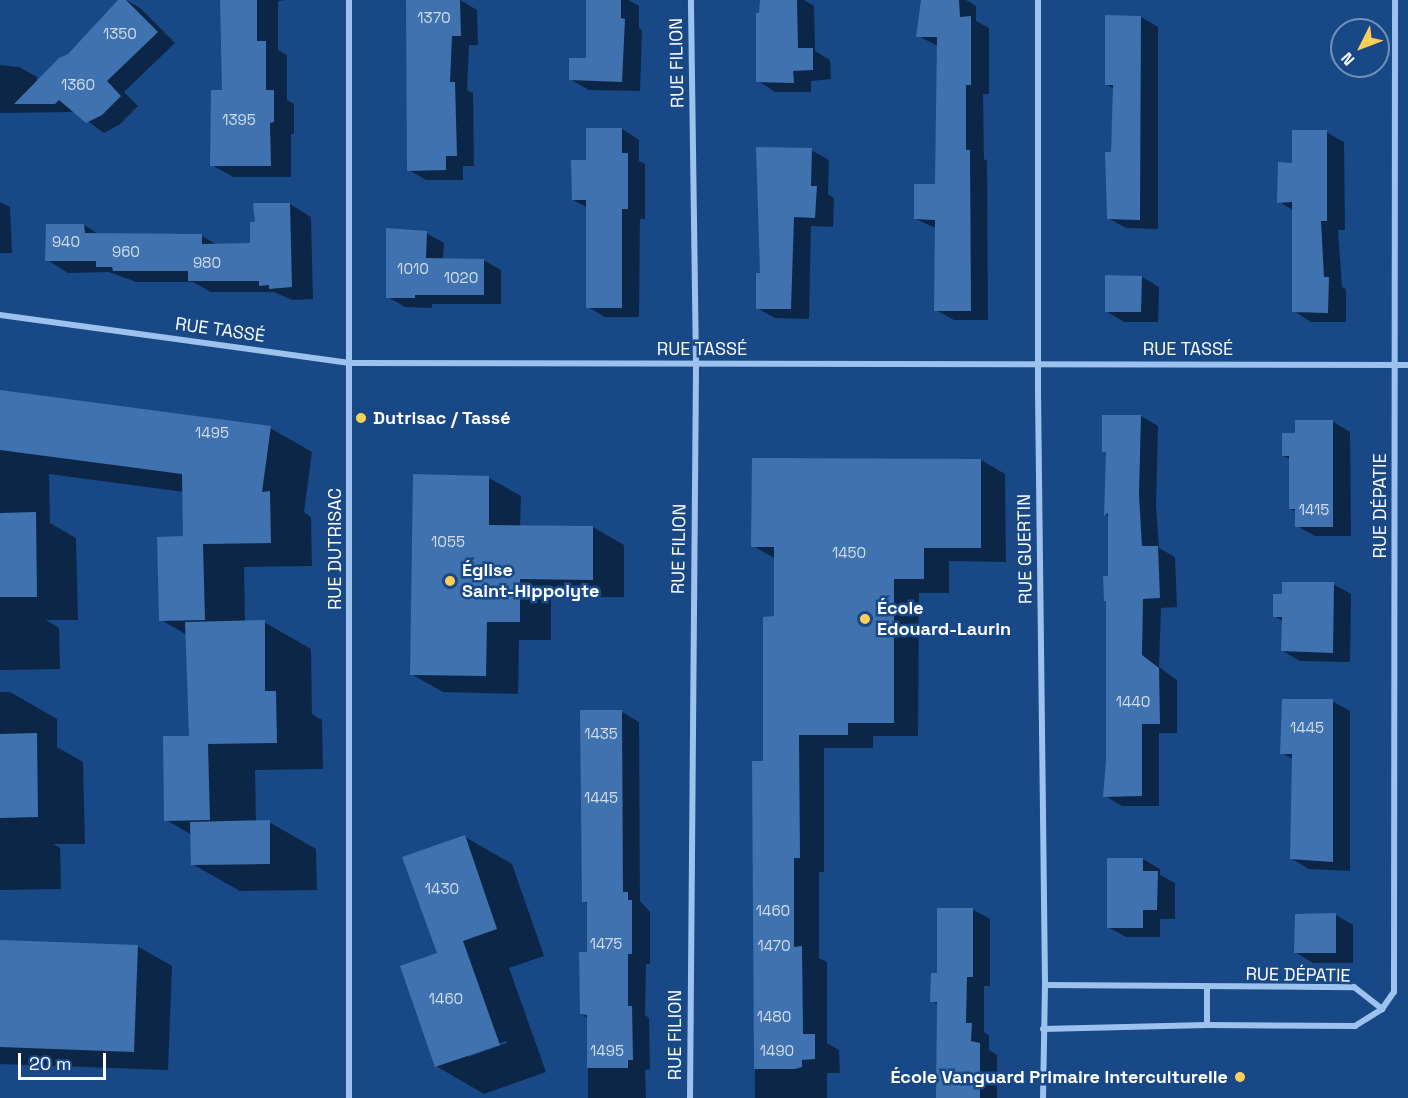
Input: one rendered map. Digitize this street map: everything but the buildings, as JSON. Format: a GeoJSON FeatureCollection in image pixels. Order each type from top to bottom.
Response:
{"type":"FeatureCollection","features":[{"type":"Feature","properties":{"kind":"street","name":"RUE DUTRISAC"},"geometry":{"type":"LineString","coordinates":[[349,0],[349,1098]]}},
{"type":"Feature","properties":{"kind":"street","name":"RUE FILION"},"geometry":{"type":"LineString","coordinates":[[690,1098],[696,364],[691,0]]}},
{"type":"Feature","properties":{"kind":"street","name":"RUE GUERTIN"},"geometry":{"type":"LineString","coordinates":[[1038,0],[1038,363],[1045,986],[1043,1098]]}},
{"type":"Feature","properties":{"kind":"street","name":"RUE DÉPATIE"},"geometry":{"type":"LineString","coordinates":[[1045,986],[1354,987],[1382,1009],[1394,992],[1395,0]]}},
{"type":"Feature","properties":{"kind":"street","name":"RUE TASSÉ"},"geometry":{"type":"LineString","coordinates":[[0,315],[350,363],[1408,365]]}},
{"type":"Feature","properties":{"kind":"street"},"geometry":{"type":"LineString","coordinates":[[1207,988],[1207,1025]]}},
{"type":"Feature","properties":{"kind":"street"},"geometry":{"type":"LineString","coordinates":[[1043,1029],[1207,1025],[1354,1026],[1382,1009]]}},
{"type":"Feature","properties":{"kind":"place","name":"Dutrisac / Tassé"},"geometry":{"type":"Point","coordinates":[361,418]}},
{"type":"Feature","properties":{"kind":"place","name":"Église Saint-Hippolyte"},"geometry":{"type":"Point","coordinates":[450,581]}},
{"type":"Feature","properties":{"kind":"place","name":"École Edouard-Laurin"},"geometry":{"type":"Point","coordinates":[865,619]}},
{"type":"Feature","properties":{"kind":"place","name":"École Vanguard Primaire Interculturelle"},"geometry":{"type":"Point","coordinates":[1240,1077]}}]}
